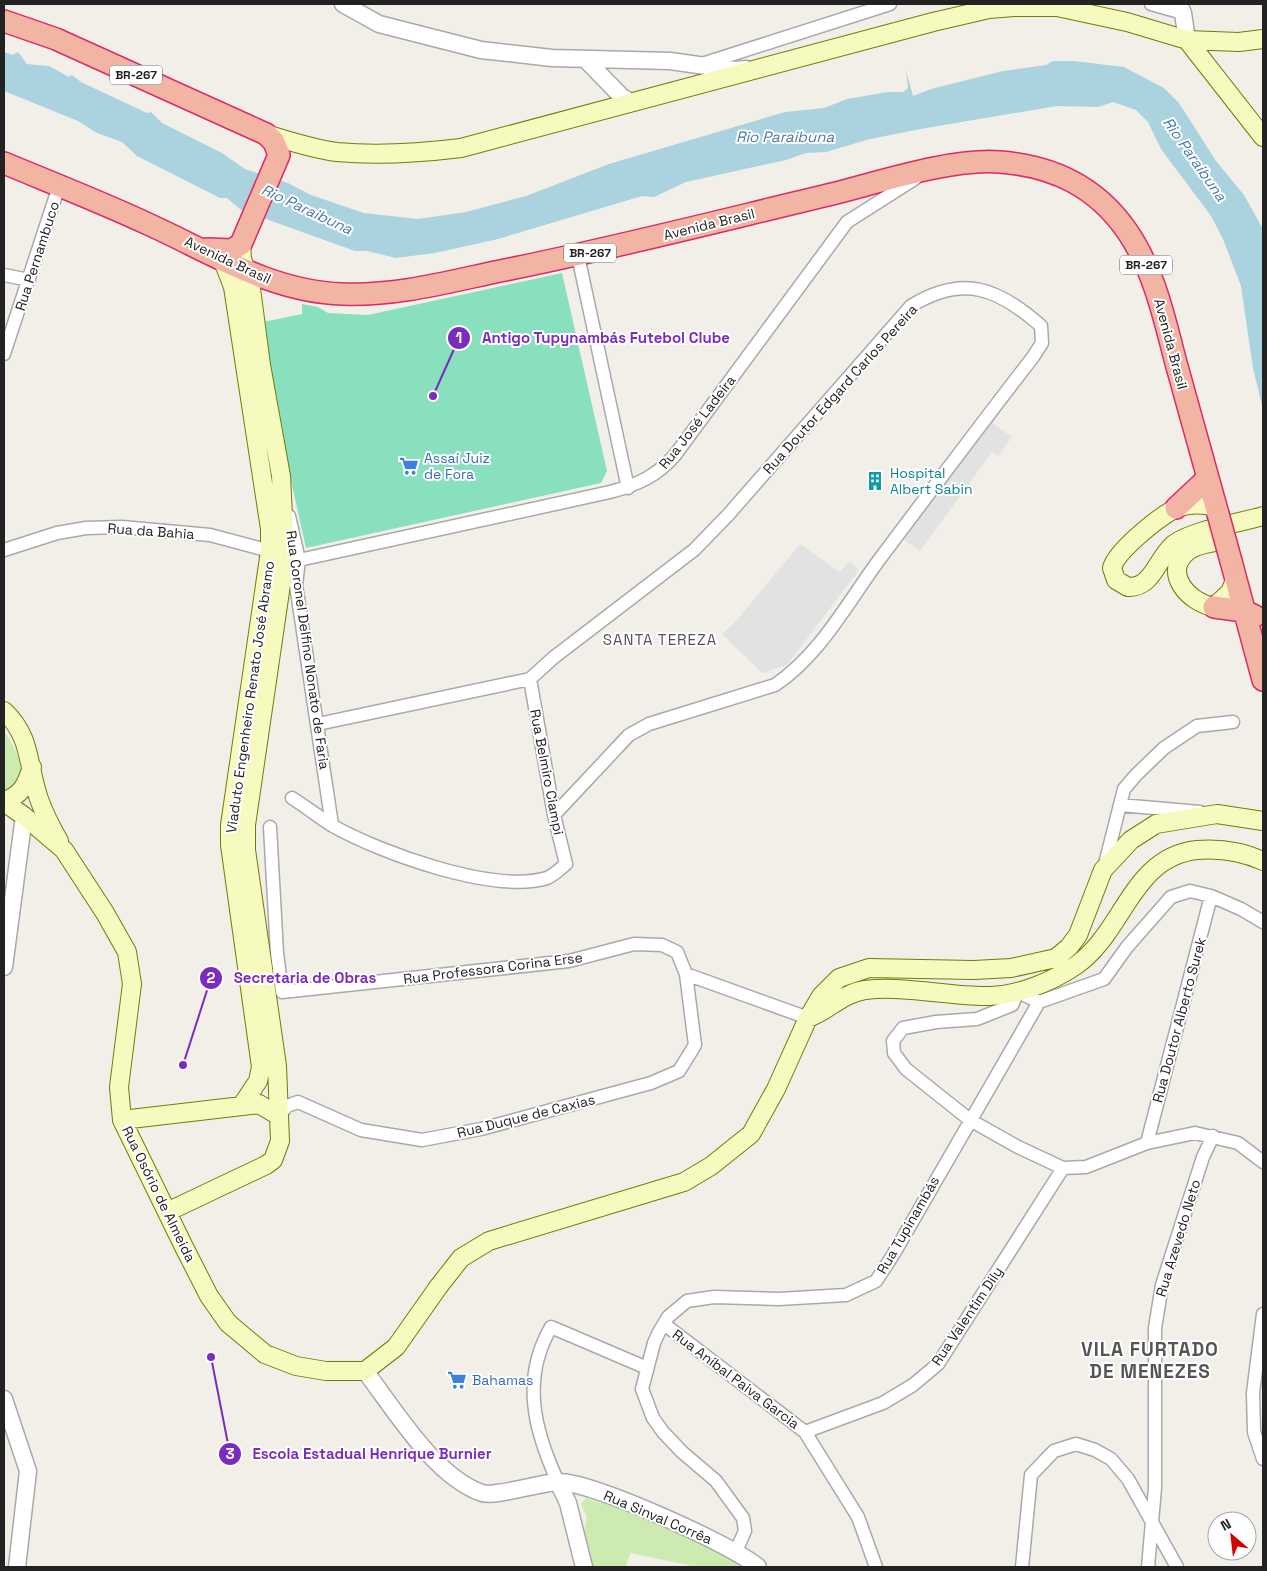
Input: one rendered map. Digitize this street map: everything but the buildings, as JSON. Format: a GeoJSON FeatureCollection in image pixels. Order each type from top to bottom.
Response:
{"type":"FeatureCollection","features":[{"type":"Feature","properties":{"kind":"highway","name":"BR-267"},"geometry":{"type":"LineString","coordinates":[[4,21],[56,39],[266,134]]}},
{"type":"Feature","properties":{"kind":"highway"},"geometry":{"type":"LineString","coordinates":[[198,247],[232,250],[243,239],[278,159],[274,142],[266,134]]}},
{"type":"Feature","properties":{"kind":"highway","name":"Avenida Brasil"},"geometry":{"type":"LineString","coordinates":[[4,163],[198,247],[223,261],[270,281],[326,293],[382,294],[432,286],[578,256],[927,171],[983,162],[1001,162],[1049,171],[1072,180],[1114,215],[1137,247],[1154,282],[1263,680]]}},
{"type":"Feature","properties":{"kind":"highway","name":"BR-267"},"geometry":{"type":"LineString","coordinates":[[243,239],[250,263],[270,281]]}},
{"type":"Feature","properties":{"kind":"highway"},"geometry":{"type":"LineString","coordinates":[[1176,508],[1208,478]]}},
{"type":"Feature","properties":{"kind":"highway"},"geometry":{"type":"LineString","coordinates":[[1214,606],[1253,614],[1263,625]]}},
{"type":"Feature","properties":{"kind":"main road"},"geometry":{"type":"LineString","coordinates":[[266,134],[305,146],[337,152],[410,154],[461,148],[952,17],[1014,7],[1037,6],[1074,9],[1187,40],[1213,42],[1263,39]]}},
{"type":"Feature","properties":{"kind":"main road"},"geometry":{"type":"LineString","coordinates":[[1187,40],[1263,137]]}},
{"type":"Feature","properties":{"kind":"main road"},"geometry":{"type":"LineString","coordinates":[[1201,60],[1204,50],[1213,42]]}},
{"type":"Feature","properties":{"kind":"main road"},"geometry":{"type":"LineString","coordinates":[[278,159],[289,148],[305,146]]}},
{"type":"Feature","properties":{"kind":"main road","name":"Rua Coronel Delfino Nonato de Faria"},"geometry":{"type":"LineString","coordinates":[[243,239],[246,271],[250,281],[253,367],[268,511],[284,556]]}},
{"type":"Feature","properties":{"kind":"main road","name":"Rua Coronel Delfino Nonato de Faria"},"geometry":{"type":"LineString","coordinates":[[223,261],[233,287],[281,476],[284,556]]}},
{"type":"Feature","properties":{"kind":"main road"},"geometry":{"type":"LineString","coordinates":[[1217,510],[1196,504],[1176,508],[1134,539],[1118,555],[1112,568],[1116,580],[1121,585],[1134,587],[1141,585],[1152,574],[1167,551],[1180,541],[1260,523]]}},
{"type":"Feature","properties":{"kind":"main road"},"geometry":{"type":"LineString","coordinates":[[1233,570],[1230,592],[1214,606],[1206,605],[1191,598],[1181,585],[1177,570],[1182,556],[1194,547],[1260,523]]}},
{"type":"Feature","properties":{"kind":"main road","name":"Viaduto Engenheiro Renato José Abramo"},"geometry":{"type":"LineString","coordinates":[[242,1105],[269,1067],[230,845],[230,826],[260,666],[284,556]]}},
{"type":"Feature","properties":{"kind":"main road"},"geometry":{"type":"LineString","coordinates":[[4,711],[17,725],[26,741],[30,772],[39,800],[64,850]]}},
{"type":"Feature","properties":{"kind":"main road"},"geometry":{"type":"LineString","coordinates":[[4,801],[19,794],[30,772]]}},
{"type":"Feature","properties":{"kind":"main road"},"geometry":{"type":"LineString","coordinates":[[24,816],[30,772]]}},
{"type":"Feature","properties":{"kind":"main road","name":"Rua Osório de Almeida"},"geometry":{"type":"LineString","coordinates":[[4,801],[64,850],[105,912],[127,952],[132,984],[119,1087],[122,1120],[209,1296],[228,1323],[265,1354],[296,1366],[326,1371],[365,1371]]}},
{"type":"Feature","properties":{"kind":"main road"},"geometry":{"type":"LineString","coordinates":[[365,1371],[396,1347],[461,1258],[489,1241],[684,1182],[711,1166],[751,1134],[776,1089],[808,1018],[821,996],[839,978],[869,968],[951,971],[1011,968],[1056,958],[1070,947],[1078,935],[1104,870],[1131,840],[1156,824],[1217,814],[1263,821]]}},
{"type":"Feature","properties":{"kind":"main road"},"geometry":{"type":"LineString","coordinates":[[808,1018],[821,1014],[843,998],[856,992],[884,989],[990,996],[1018,992],[1076,965],[1102,942],[1135,890],[1156,865],[1181,852],[1218,848],[1247,854],[1263,861]]}},
{"type":"Feature","properties":{"kind":"main road"},"geometry":{"type":"LineString","coordinates":[[1011,968],[1018,992]]}},
{"type":"Feature","properties":{"kind":"main road"},"geometry":{"type":"LineString","coordinates":[[925,991],[938,987],[951,971]]}},
{"type":"Feature","properties":{"kind":"main road"},"geometry":{"type":"LineString","coordinates":[[167,1212],[274,1160],[280,1141],[279,1116],[269,1067]]}},
{"type":"Feature","properties":{"kind":"main road"},"geometry":{"type":"LineString","coordinates":[[122,1120],[259,1104],[279,1116]]}},
{"type":"Feature","properties":{"kind":"street"},"geometry":{"type":"LineString","coordinates":[[343,4],[379,24],[472,48],[552,58],[702,64],[734,70],[758,68]]}},
{"type":"Feature","properties":{"kind":"street"},"geometry":{"type":"LineString","coordinates":[[702,64],[883,4]]}},
{"type":"Feature","properties":{"kind":"street"},"geometry":{"type":"LineString","coordinates":[[1151,4],[1181,8],[1187,40]]}},
{"type":"Feature","properties":{"kind":"street"},"geometry":{"type":"LineString","coordinates":[[586,60],[622,97],[631,102]]}},
{"type":"Feature","properties":{"kind":"street"},"geometry":{"type":"LineString","coordinates":[[600,110],[606,96],[608,81]]}},
{"type":"Feature","properties":{"kind":"street","name":"Rua José Ladeira"},"geometry":{"type":"LineString","coordinates":[[284,556],[628,488],[650,479],[664,468],[675,455],[847,222],[927,171]]}},
{"type":"Feature","properties":{"kind":"street","name":"Rua Pernambuco"},"geometry":{"type":"LineString","coordinates":[[4,354],[30,280],[59,186]]}},
{"type":"Feature","properties":{"kind":"street"},"geometry":{"type":"LineString","coordinates":[[578,256],[628,488]]}},
{"type":"Feature","properties":{"kind":"street"},"geometry":{"type":"LineString","coordinates":[[4,275],[30,280]]}},
{"type":"Feature","properties":{"kind":"street","name":"Rua Doutor Edgard Carlos Pereira"},"geometry":{"type":"LineString","coordinates":[[318,724],[530,678],[553,658],[694,550],[728,515],[910,306],[930,294],[953,288],[974,288],[998,295],[1024,311],[1041,326],[1042,343],[1033,357],[949,466],[830,629],[792,674],[775,685],[649,724],[629,736],[554,815]]}},
{"type":"Feature","properties":{"kind":"street","name":"Rua da Bahia"},"geometry":{"type":"LineString","coordinates":[[4,550],[56,533],[86,528],[122,526],[210,536],[284,556]]}},
{"type":"Feature","properties":{"kind":"street","name":"Rua Coronel Delfino Nonato de Faria"},"geometry":{"type":"LineString","coordinates":[[284,556],[296,585],[332,825]]}},
{"type":"Feature","properties":{"kind":"street","name":"Rua Belmiro Ciampi"},"geometry":{"type":"LineString","coordinates":[[332,825],[393,852],[443,869],[479,878],[522,881],[548,877],[566,864],[554,815],[530,678]]}},
{"type":"Feature","properties":{"kind":"street"},"geometry":{"type":"LineString","coordinates":[[1104,870],[1124,789],[1164,748],[1197,726],[1234,722]]}},
{"type":"Feature","properties":{"kind":"street"},"geometry":{"type":"LineString","coordinates":[[292,798],[332,825]]}},
{"type":"Feature","properties":{"kind":"street"},"geometry":{"type":"LineString","coordinates":[[1120,805],[1217,814]]}},
{"type":"Feature","properties":{"kind":"street"},"geometry":{"type":"LineString","coordinates":[[4,806],[14,817],[22,839]]}},
{"type":"Feature","properties":{"kind":"street"},"geometry":{"type":"LineString","coordinates":[[4,968],[24,816]]}},
{"type":"Feature","properties":{"kind":"street","name":"Rua Professora Corina Erse"},"geometry":{"type":"LineString","coordinates":[[270,827],[277,953],[282,992],[569,961],[634,944],[662,945],[677,952],[686,974]]}},
{"type":"Feature","properties":{"kind":"street"},"geometry":{"type":"LineString","coordinates":[[1263,922],[1240,908],[1211,896],[1190,891],[1171,897],[1127,947],[1104,979],[1039,1002],[1018,992],[1012,1005],[976,1019],[936,1022],[903,1028],[893,1041],[894,1053],[906,1069],[970,1120],[1018,1147],[1063,1168],[1086,1167],[1147,1143],[1195,1133],[1238,1143],[1263,1162]]}},
{"type":"Feature","properties":{"kind":"street","name":"Rua Doutor Alberto Surek"},"geometry":{"type":"LineString","coordinates":[[1147,1143],[1211,896]]}},
{"type":"Feature","properties":{"kind":"street"},"geometry":{"type":"LineString","coordinates":[[686,974],[808,1018]]}},
{"type":"Feature","properties":{"kind":"street","name":"Rua Duque de Caxias"},"geometry":{"type":"LineString","coordinates":[[279,1116],[287,1106],[298,1102],[361,1130],[422,1140],[481,1129],[651,1083],[678,1072],[695,1046],[686,974]]}},
{"type":"Feature","properties":{"kind":"street","name":"Rua Tupinambás"},"geometry":{"type":"LineString","coordinates":[[666,1321],[687,1301],[714,1297],[779,1299],[831,1296],[853,1292],[876,1281],[893,1255],[1039,1002]]}},
{"type":"Feature","properties":{"kind":"street","name":"Rua Azevedo Neto"},"geometry":{"type":"LineString","coordinates":[[1148,1567],[1156,1488],[1155,1328],[1162,1284],[1200,1166],[1213,1136]]}},
{"type":"Feature","properties":{"kind":"street","name":"Rua Valentim Dily"},"geometry":{"type":"LineString","coordinates":[[804,1432],[883,1403],[913,1385],[938,1364],[1063,1168]]}},
{"type":"Feature","properties":{"kind":"street"},"geometry":{"type":"LineString","coordinates":[[1263,1314],[1253,1393],[1254,1432],[1263,1459]]}},
{"type":"Feature","properties":{"kind":"street"},"geometry":{"type":"LineString","coordinates":[[666,1321],[654,1343],[642,1389],[653,1418],[682,1452],[716,1481],[744,1518],[746,1531],[736,1551]]}},
{"type":"Feature","properties":{"kind":"street","name":"Rua Aníbal Paiva Garcia"},"geometry":{"type":"LineString","coordinates":[[666,1321],[804,1432],[858,1517],[876,1567]]}},
{"type":"Feature","properties":{"kind":"street"},"geometry":{"type":"LineString","coordinates":[[584,1567],[570,1511],[547,1457],[534,1418],[535,1371],[542,1342],[551,1327],[647,1368]]}},
{"type":"Feature","properties":{"kind":"street","name":"Rua Sinval Corrêa"},"geometry":{"type":"LineString","coordinates":[[365,1371],[438,1465],[461,1482],[484,1494],[558,1482],[608,1494],[736,1551],[758,1567]]}},
{"type":"Feature","properties":{"kind":"street"},"geometry":{"type":"LineString","coordinates":[[4,1400],[28,1471],[17,1567]]}},
{"type":"Feature","properties":{"kind":"street"},"geometry":{"type":"LineString","coordinates":[[1022,1567],[1031,1475],[1054,1451],[1076,1444],[1095,1450],[1111,1459],[1128,1479],[1178,1567]]}},
{"type":"Feature","properties":{"kind":"street"},"geometry":{"type":"LineString","coordinates":[[570,1511],[578,1498],[589,1489]]}},
{"type":"Feature","properties":{"kind":"green space","name":"Assaí Juiz de Fora"},"geometry":{"type":"Polygon","coordinates":[[[562,273],[607,471],[601,483],[306,548],[291,481],[263,322],[302,314],[302,304],[318,307],[328,313],[368,315],[562,273]]]}},
{"type":"Feature","properties":{"kind":"green space"},"geometry":{"type":"Polygon","coordinates":[[[4,731],[18,756],[22,783],[4,795],[4,731]]]}},
{"type":"Feature","properties":{"kind":"green space"},"geometry":{"type":"Polygon","coordinates":[[[605,1497],[751,1567],[697,1567],[630,1553],[626,1567],[593,1567],[588,1555],[586,1542],[587,1517],[581,1504],[586,1498],[601,1503],[605,1497]]]}},
{"type":"Feature","properties":{"kind":"shaded area"},"geometry":{"type":"Polygon","coordinates":[[[990,421],[1012,437],[998,456],[992,452],[920,551],[904,540],[990,421]]]}},
{"type":"Feature","properties":{"kind":"shaded area"},"geometry":{"type":"Polygon","coordinates":[[[800,544],[840,572],[850,561],[859,570],[787,665],[762,673],[722,634],[736,621],[800,544]]]}},
{"type":"Feature","properties":{"kind":"water","name":"Rio Paraibuna"},"geometry":{"type":"Polygon","coordinates":[[[4,52],[13,55],[18,52],[27,64],[49,66],[69,77],[72,75],[81,82],[147,113],[151,112],[162,123],[222,153],[245,169],[288,183],[311,195],[364,213],[418,219],[466,212],[526,196],[609,164],[785,112],[824,108],[847,99],[888,92],[903,92],[908,88],[906,71],[913,96],[931,89],[1003,71],[1046,65],[1053,61],[1074,61],[1124,67],[1164,88],[1179,103],[1216,161],[1244,195],[1263,229],[1263,410],[1253,368],[1241,286],[1223,239],[1211,216],[1161,149],[1148,122],[1136,110],[1113,102],[1098,107],[1057,106],[870,139],[826,152],[806,153],[786,160],[686,182],[654,197],[642,196],[498,239],[435,253],[396,258],[367,251],[355,251],[241,210],[227,198],[220,198],[137,156],[122,142],[97,133],[78,121],[4,91],[4,52]]]}},
{"type":"Feature","properties":{"kind":"place","name":"Antigo Tupynambás Futebol Clube"},"geometry":{"type":"Point","coordinates":[433,396]}},
{"type":"Feature","properties":{"kind":"place","name":"Assaí Juiz de Fora"},"geometry":{"type":"Point","coordinates":[409,466]}},
{"type":"Feature","properties":{"kind":"place","name":"Hospital Albert Sabin"},"geometry":{"type":"Point","coordinates":[875,481]}},
{"type":"Feature","properties":{"kind":"place","name":"Secretaria de Obras"},"geometry":{"type":"Point","coordinates":[183,1065]}},
{"type":"Feature","properties":{"kind":"place","name":"Escola Estadual Henrique Burnier"},"geometry":{"type":"Point","coordinates":[211,1357]}},
{"type":"Feature","properties":{"kind":"place","name":"Bahamas"},"geometry":{"type":"Point","coordinates":[457,1380]}},
{"type":"Feature","properties":{"kind":"district","name":"SANTA TEREZA"},"geometry":{"type":"Point","coordinates":[660,639]}},
{"type":"Feature","properties":{"kind":"district","name":"VILA FURTADO DE MENEZES"},"geometry":{"type":"Point","coordinates":[1150,1360]}}]}
